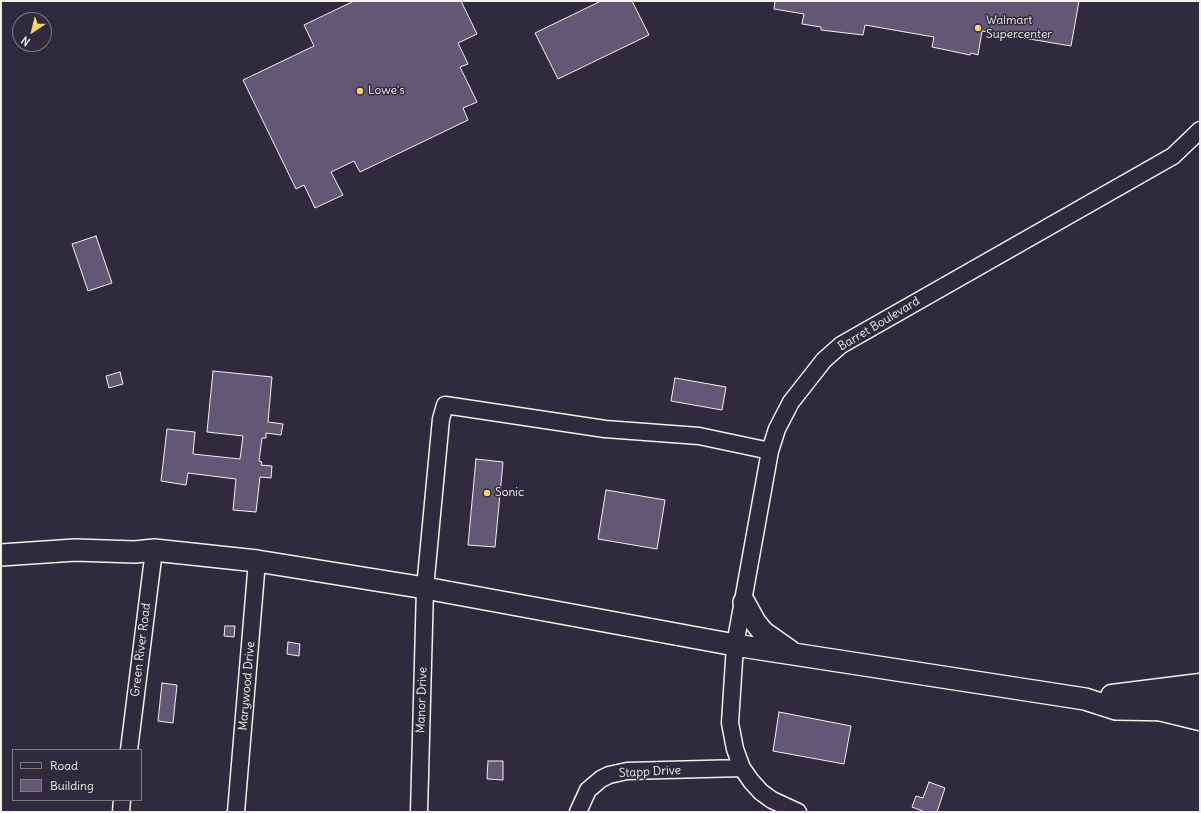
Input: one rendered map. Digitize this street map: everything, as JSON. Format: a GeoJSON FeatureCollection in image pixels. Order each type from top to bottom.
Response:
{"type":"FeatureCollection","features":[{"type":"Feature","properties":{"kind":"highway"},"geometry":{"type":"LineString","coordinates":[[1112,696],[1200,685]]}},
{"type":"Feature","properties":{"kind":"highway"},"geometry":{"type":"LineString","coordinates":[[1159,709],[1200,719]]}},
{"type":"Feature","properties":{"kind":"main road"},"geometry":{"type":"LineString","coordinates":[[1,555],[75,550],[135,552],[154,550],[257,560],[425,588],[735,645],[1085,699],[1116,708],[1200,711]]}},
{"type":"Feature","properties":{"kind":"main road"},"geometry":{"type":"LineString","coordinates":[[744,602],[755,622],[763,632],[778,644],[796,654]]}},
{"type":"Feature","properties":{"kind":"main road"},"geometry":{"type":"LineString","coordinates":[[1085,699],[1112,696],[1200,702]]}},
{"type":"Feature","properties":{"kind":"street","name":"Barret Boulevard"},"geometry":{"type":"LineString","coordinates":[[798,812],[783,806],[761,792],[742,768],[735,749],[730,723],[735,645],[744,602],[770,451],[778,429],[791,402],[824,360],[841,345],[1173,156],[1200,130]]}},
{"type":"Feature","properties":{"kind":"street","name":"Manor Drive"},"geometry":{"type":"LineString","coordinates":[[419,812],[425,588],[441,418],[445,405],[605,429],[699,436],[770,451]]}},
{"type":"Feature","properties":{"kind":"street","name":"Green River Road"},"geometry":{"type":"LineString","coordinates":[[129,749],[154,550]]}},
{"type":"Feature","properties":{"kind":"street","name":"Marywood Drive"},"geometry":{"type":"LineString","coordinates":[[236,812],[257,560]]}},
{"type":"Feature","properties":{"kind":"street","name":"Stapp Drive"},"geometry":{"type":"LineString","coordinates":[[578,812],[588,790],[601,778],[609,775],[627,771],[742,768]]}},
{"type":"Feature","properties":{"kind":"street"},"geometry":{"type":"LineString","coordinates":[[121,812],[122,801]]}},
{"type":"Feature","properties":{"kind":"building","name":"Lowe's"},"geometry":{"type":"Polygon","coordinates":[[[354,1],[461,1],[477,34],[458,43],[468,64],[460,67],[477,102],[463,108],[468,120],[360,172],[354,161],[331,172],[343,195],[315,208],[304,185],[296,189],[243,80],[314,46],[304,25],[354,1]]]}},
{"type":"Feature","properties":{"kind":"building"},"geometry":{"type":"Polygon","coordinates":[[[601,1],[632,1],[649,35],[558,79],[535,33],[601,1]]]}},
{"type":"Feature","properties":{"kind":"building","name":"Walmart Supercenter"},"geometry":{"type":"Polygon","coordinates":[[[775,1],[1079,1],[1071,46],[982,31],[978,55],[971,53],[970,55],[932,47],[934,37],[865,25],[863,35],[821,30],[821,27],[802,24],[804,14],[774,9],[775,1]]]}},
{"type":"Feature","properties":{"kind":"building"},"geometry":{"type":"Polygon","coordinates":[[[96,236],[112,283],[88,291],[72,244],[96,236]]]}},
{"type":"Feature","properties":{"kind":"building"},"geometry":{"type":"Polygon","coordinates":[[[213,371],[272,377],[268,422],[283,424],[281,435],[266,433],[266,438],[262,438],[259,461],[262,462],[261,465],[272,466],[271,478],[260,477],[256,512],[233,510],[236,479],[188,473],[186,485],[161,481],[167,429],[195,432],[193,454],[240,459],[243,436],[207,432],[213,371]]]}},
{"type":"Feature","properties":{"kind":"building"},"geometry":{"type":"Polygon","coordinates":[[[120,372],[123,384],[109,388],[106,376],[120,372]]]}},
{"type":"Feature","properties":{"kind":"building"},"geometry":{"type":"Polygon","coordinates":[[[675,378],[726,387],[722,410],[671,401],[675,378]]]}},
{"type":"Feature","properties":{"kind":"building"},"geometry":{"type":"Polygon","coordinates":[[[476,459],[503,462],[495,547],[468,545],[476,459]]]}},
{"type":"Feature","properties":{"kind":"building"},"geometry":{"type":"Polygon","coordinates":[[[606,490],[665,500],[657,549],[598,539],[606,490]]]}},
{"type":"Feature","properties":{"kind":"building"},"geometry":{"type":"Polygon","coordinates":[[[225,626],[235,626],[234,637],[224,636],[225,626]]]}},
{"type":"Feature","properties":{"kind":"building"},"geometry":{"type":"Polygon","coordinates":[[[288,642],[300,644],[299,656],[287,654],[288,642]]]}},
{"type":"Feature","properties":{"kind":"building"},"geometry":{"type":"Polygon","coordinates":[[[162,683],[177,685],[173,723],[158,721],[162,683]]]}},
{"type":"Feature","properties":{"kind":"building"},"geometry":{"type":"Polygon","coordinates":[[[779,712],[851,726],[844,764],[773,751],[779,712]]]}},
{"type":"Feature","properties":{"kind":"building"},"geometry":{"type":"Polygon","coordinates":[[[488,761],[503,761],[503,780],[487,779],[488,761]]]}},
{"type":"Feature","properties":{"kind":"building"},"geometry":{"type":"Polygon","coordinates":[[[929,782],[945,788],[937,812],[925,812],[912,807],[916,796],[923,798],[929,782]]]}},
{"type":"Feature","properties":{"kind":"place","name":"Walmart Supercenter"},"geometry":{"type":"Point","coordinates":[978,28]}},
{"type":"Feature","properties":{"kind":"place","name":"Lowe's"},"geometry":{"type":"Point","coordinates":[360,91]}},
{"type":"Feature","properties":{"kind":"place","name":"Sonic"},"geometry":{"type":"Point","coordinates":[487,493]}}]}
